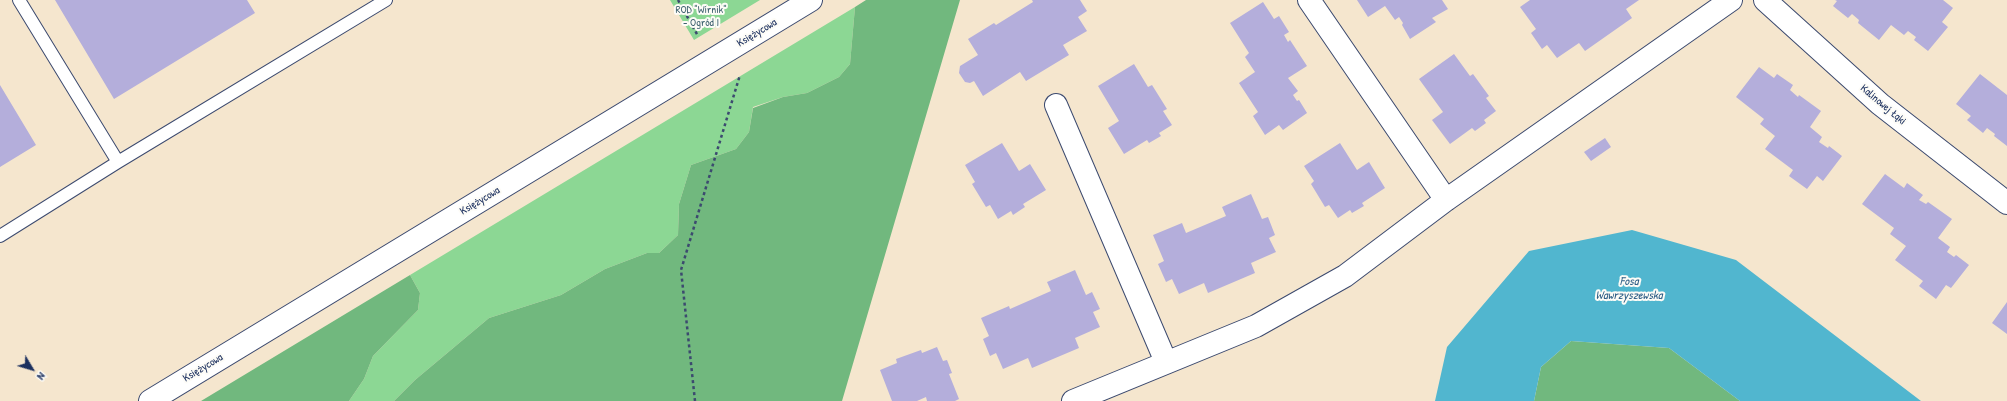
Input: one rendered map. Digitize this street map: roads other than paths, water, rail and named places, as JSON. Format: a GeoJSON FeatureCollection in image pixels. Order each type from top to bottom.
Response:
{"type":"FeatureCollection","features":[{"type":"Feature","properties":{"kind":"street","name":"Księżycowa"},"geometry":{"type":"LineString","coordinates":[[150,401],[811,0]]}},
{"type":"Feature","properties":{"kind":"street"},"geometry":{"type":"LineString","coordinates":[[1309,0],[1446,200]]}},
{"type":"Feature","properties":{"kind":"street"},"geometry":{"type":"LineString","coordinates":[[1072,401],[1256,326],[1345,276],[1446,200],[1731,0]]}},
{"type":"Feature","properties":{"kind":"street","name":"Kalinowej Łąki"},"geometry":{"type":"LineString","coordinates":[[1765,0],[1880,104],[2007,203]]}},
{"type":"Feature","properties":{"kind":"street"},"geometry":{"type":"LineString","coordinates":[[1056,105],[1166,362]]}},
{"type":"Feature","properties":{"kind":"lane"},"geometry":{"type":"LineString","coordinates":[[19,0],[118,162]]}},
{"type":"Feature","properties":{"kind":"lane"},"geometry":{"type":"LineString","coordinates":[[0,236],[118,162],[386,0]]}},
{"type":"Feature","properties":{"kind":"water","name":"Fosa Wawrzyszewska"},"geometry":{"type":"Polygon","coordinates":[[[1632,230],[1736,260],[1921,401],[1740,401],[1669,348],[1571,341],[1541,367],[1534,401],[1435,401],[1447,347],[1529,251],[1632,230]]]}},
{"type":"Feature","properties":{"kind":"park label","name":"ROD \"Wirnik\" - Ogród I"},"geometry":{"type":"Point","coordinates":[701,16]}}]}
